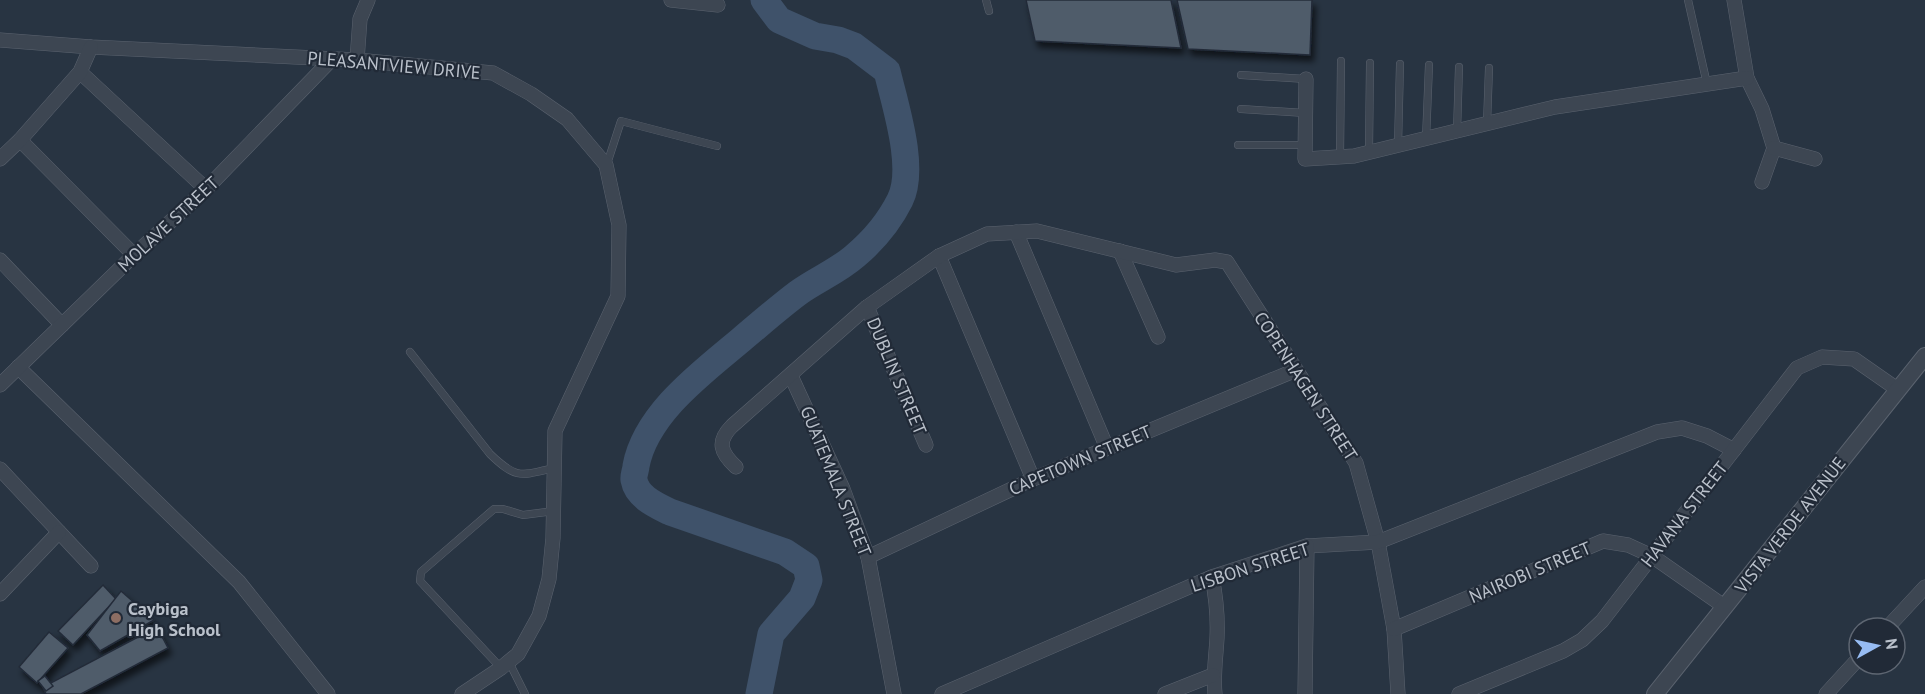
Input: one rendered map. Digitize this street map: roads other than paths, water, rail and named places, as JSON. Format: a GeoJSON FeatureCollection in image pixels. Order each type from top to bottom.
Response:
{"type":"FeatureCollection","features":[{"type":"Feature","properties":{"kind":"street"},"geometry":{"type":"LineString","coordinates":[[357,60],[360,19],[368,0]]}},
{"type":"Feature","properties":{"kind":"street"},"geometry":{"type":"LineString","coordinates":[[671,0],[718,5]]}},
{"type":"Feature","properties":{"kind":"street"},"geometry":{"type":"LineString","coordinates":[[1734,0],[1747,78],[1762,109],[1774,148],[1762,182]]}},
{"type":"Feature","properties":{"kind":"street","name":"PLEASANTVIEW DRIVE"},"geometry":{"type":"LineString","coordinates":[[0,40],[91,47],[357,60],[493,73],[531,94],[567,119],[606,165],[619,225],[618,296],[555,431],[553,537],[549,579],[539,616],[518,654],[462,694]]}},
{"type":"Feature","properties":{"kind":"street"},"geometry":{"type":"LineString","coordinates":[[0,159],[20,140],[80,72],[91,47]]}},
{"type":"Feature","properties":{"kind":"street","name":"MOLAVE STREET"},"geometry":{"type":"LineString","coordinates":[[0,385],[134,255],[206,189],[332,59]]}},
{"type":"Feature","properties":{"kind":"street"},"geometry":{"type":"LineString","coordinates":[[80,72],[206,189]]}},
{"type":"Feature","properties":{"kind":"street"},"geometry":{"type":"LineString","coordinates":[[1306,79],[1305,159],[1340,158],[1555,108],[1747,78]]}},
{"type":"Feature","properties":{"kind":"street"},"geometry":{"type":"LineString","coordinates":[[20,140],[134,255]]}},
{"type":"Feature","properties":{"kind":"street"},"geometry":{"type":"LineString","coordinates":[[1774,148],[1815,159]]}},
{"type":"Feature","properties":{"kind":"street"},"geometry":{"type":"LineString","coordinates":[[736,466],[723,451],[724,434],[867,307],[939,256],[987,234],[1037,231],[1120,251],[1158,338]]}},
{"type":"Feature","properties":{"kind":"street"},"geometry":{"type":"LineString","coordinates":[[1016,232],[1107,447]]}},
{"type":"Feature","properties":{"kind":"street","name":"COPENHAGEN STREET"},"geometry":{"type":"LineString","coordinates":[[1120,251],[1176,265],[1215,260],[1227,262],[1356,462],[1378,543],[1394,629],[1398,694]]}},
{"type":"Feature","properties":{"kind":"street"},"geometry":{"type":"LineString","coordinates":[[939,256],[1033,478]]}},
{"type":"Feature","properties":{"kind":"street"},"geometry":{"type":"LineString","coordinates":[[0,260],[62,325]]}},
{"type":"Feature","properties":{"kind":"street","name":"DUBLIN STREET"},"geometry":{"type":"LineString","coordinates":[[867,307],[926,445]]}},
{"type":"Feature","properties":{"kind":"street","name":"VISTA VERDE AVENUE"},"geometry":{"type":"LineString","coordinates":[[1655,694],[1925,356]]}},
{"type":"Feature","properties":{"kind":"street","name":"HAVANA STREET"},"geometry":{"type":"LineString","coordinates":[[1459,694],[1563,651],[1582,639],[1602,621],[1797,368],[1822,357],[1854,359],[1897,389]]}},
{"type":"Feature","properties":{"kind":"street"},"geometry":{"type":"LineString","coordinates":[[18,367],[239,582],[328,694]]}},
{"type":"Feature","properties":{"kind":"street","name":"CAPETOWN STREET"},"geometry":{"type":"LineString","coordinates":[[868,557],[1033,478],[1296,370]]}},
{"type":"Feature","properties":{"kind":"street","name":"GUATEMALA STREET"},"geometry":{"type":"LineString","coordinates":[[791,375],[843,489],[868,557],[894,694]]}},
{"type":"Feature","properties":{"kind":"street","name":"LISBON STREET"},"geometry":{"type":"LineString","coordinates":[[942,694],[1212,577],[1307,546],[1378,543],[1657,432],[1682,428],[1707,436],[1734,450]]}},
{"type":"Feature","properties":{"kind":"street"},"geometry":{"type":"LineString","coordinates":[[0,470],[91,566]]}},
{"type":"Feature","properties":{"kind":"street"},"geometry":{"type":"LineString","coordinates":[[0,594],[59,532]]}},
{"type":"Feature","properties":{"kind":"street","name":"NAIROBI STREET"},"geometry":{"type":"LineString","coordinates":[[1394,629],[1603,541],[1628,545],[1652,556],[1725,607]]}},
{"type":"Feature","properties":{"kind":"street"},"geometry":{"type":"LineString","coordinates":[[1305,694],[1307,546]]}},
{"type":"Feature","properties":{"kind":"street"},"geometry":{"type":"LineString","coordinates":[[1212,577],[1217,599],[1217,636],[1213,675],[1215,694]]}},
{"type":"Feature","properties":{"kind":"street"},"geometry":{"type":"LineString","coordinates":[[1898,616],[1925,587]]}},
{"type":"Feature","properties":{"kind":"street"},"geometry":{"type":"LineString","coordinates":[[1826,694],[1847,671]]}},
{"type":"Feature","properties":{"kind":"street"},"geometry":{"type":"LineString","coordinates":[[1165,694],[1213,675]]}},
{"type":"Feature","properties":{"kind":"lane"},"geometry":{"type":"LineString","coordinates":[[986,0],[989,12]]}},
{"type":"Feature","properties":{"kind":"lane"},"geometry":{"type":"LineString","coordinates":[[1688,0],[1707,84]]}},
{"type":"Feature","properties":{"kind":"lane"},"geometry":{"type":"LineString","coordinates":[[1340,158],[1341,61]]}},
{"type":"Feature","properties":{"kind":"lane"},"geometry":{"type":"LineString","coordinates":[[1369,152],[1370,63]]}},
{"type":"Feature","properties":{"kind":"lane"},"geometry":{"type":"LineString","coordinates":[[1398,146],[1400,64]]}},
{"type":"Feature","properties":{"kind":"lane"},"geometry":{"type":"LineString","coordinates":[[1426,139],[1429,65]]}},
{"type":"Feature","properties":{"kind":"lane"},"geometry":{"type":"LineString","coordinates":[[1457,132],[1459,67]]}},
{"type":"Feature","properties":{"kind":"lane"},"geometry":{"type":"LineString","coordinates":[[1487,124],[1489,68]]}},
{"type":"Feature","properties":{"kind":"lane"},"geometry":{"type":"LineString","coordinates":[[1241,75],[1306,79]]}},
{"type":"Feature","properties":{"kind":"lane"},"geometry":{"type":"LineString","coordinates":[[1241,109],[1305,112]]}},
{"type":"Feature","properties":{"kind":"lane"},"geometry":{"type":"LineString","coordinates":[[606,165],[621,121],[717,146]]}},
{"type":"Feature","properties":{"kind":"lane"},"geometry":{"type":"LineString","coordinates":[[1238,145],[1304,145]]}},
{"type":"Feature","properties":{"kind":"lane"},"geometry":{"type":"LineString","coordinates":[[410,352],[490,454],[502,465],[515,474],[554,468]]}},
{"type":"Feature","properties":{"kind":"lane"},"geometry":{"type":"LineString","coordinates":[[525,694],[505,665],[420,581],[419,576],[494,509],[524,515],[554,511]]}},
{"type":"Feature","properties":{"kind":"waterway"},"geometry":{"type":"LineString","coordinates":[[759,694],[771,634],[802,598],[809,580],[806,566],[785,552],[670,512],[653,503],[643,496],[636,486],[634,478],[636,466],[651,428],[678,395],[710,365],[791,299],[848,261],[875,237],[900,200],[906,171],[899,118],[887,71],[854,46],[838,40],[815,36],[779,20],[764,0]]}},
{"type":"Feature","properties":{"kind":"place","name":"Caybiga High School"},"geometry":{"type":"Point","coordinates":[116,618]}}]}
